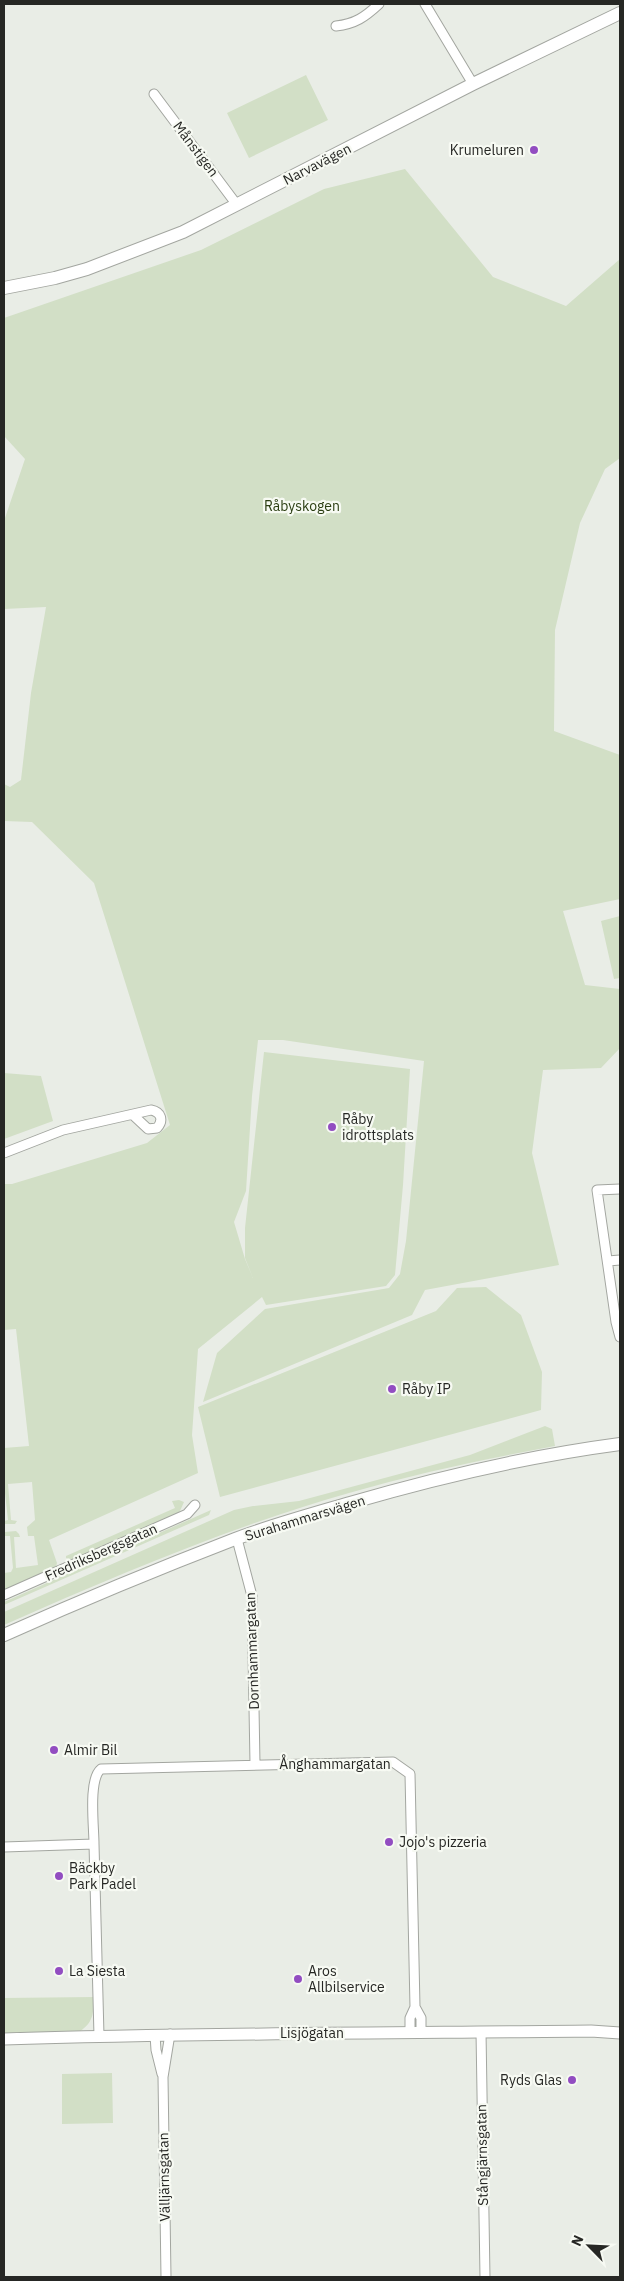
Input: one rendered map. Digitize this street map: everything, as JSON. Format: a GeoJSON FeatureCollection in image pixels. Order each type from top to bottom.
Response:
{"type":"FeatureCollection","features":[{"type":"Feature","properties":{"kind":"main road","name":"Narvavägen"},"geometry":{"type":"LineString","coordinates":[[4,288],[55,278],[132,253],[183,232],[473,84],[620,13]]}},
{"type":"Feature","properties":{"kind":"main road","name":"Surahammarsvägen"},"geometry":{"type":"LineString","coordinates":[[4,1635],[98,1594],[237,1539],[406,1487],[501,1464],[568,1451],[620,1444]]}},
{"type":"Feature","properties":{"kind":"street"},"geometry":{"type":"LineString","coordinates":[[336,26],[351,25],[379,4]]}},
{"type":"Feature","properties":{"kind":"street"},"geometry":{"type":"LineString","coordinates":[[425,4],[473,84]]}},
{"type":"Feature","properties":{"kind":"street","name":"Månstigen"},"geometry":{"type":"LineString","coordinates":[[154,94],[237,205]]}},
{"type":"Feature","properties":{"kind":"street"},"geometry":{"type":"LineString","coordinates":[[4,1153],[63,1130],[133,1115]]}},
{"type":"Feature","properties":{"kind":"street"},"geometry":{"type":"LineString","coordinates":[[620,1189],[597,1190],[616,1322],[620,1337]]}},
{"type":"Feature","properties":{"kind":"street"},"geometry":{"type":"LineString","coordinates":[[608,1261],[620,1260]]}},
{"type":"Feature","properties":{"kind":"street","name":"Fredriksbergsgatan"},"geometry":{"type":"LineString","coordinates":[[4,1595],[187,1514],[195,1505]]}},
{"type":"Feature","properties":{"kind":"street","name":"Dornhammargatan"},"geometry":{"type":"LineString","coordinates":[[237,1539],[252,1596],[255,1764]]}},
{"type":"Feature","properties":{"kind":"street","name":"Ånghammargatan"},"geometry":{"type":"LineString","coordinates":[[94,1844],[93,1785],[97,1772],[101,1769],[394,1762],[410,1774],[415,2007],[410,2018],[416,2032]]}},
{"type":"Feature","properties":{"kind":"street"},"geometry":{"type":"LineString","coordinates":[[4,1847],[94,1844],[99,2036]]}},
{"type":"Feature","properties":{"kind":"street","name":"Lisjögatan"},"geometry":{"type":"LineString","coordinates":[[4,2039],[155,2034],[591,2031],[620,2033]]}},
{"type":"Feature","properties":{"kind":"street","name":"Stångjärnsgatan"},"geometry":{"type":"LineString","coordinates":[[481,2032],[484,2277]]}},
{"type":"Feature","properties":{"kind":"street","name":"Välljärnsgatan"},"geometry":{"type":"LineString","coordinates":[[155,2034],[156,2050],[163,2076]]}},
{"type":"Feature","properties":{"kind":"street","name":"Välljärnsgatan"},"geometry":{"type":"LineString","coordinates":[[166,2277],[163,2076],[170,2034]]}},
{"type":"Feature","properties":{"kind":"green space"},"geometry":{"type":"Polygon","coordinates":[[[306,75],[328,120],[249,158],[227,113],[306,75]]]}},
{"type":"Feature","properties":{"kind":"green space","name":"Råbyskogen"},"geometry":{"type":"Polygon","coordinates":[[[405,169],[493,277],[566,306],[620,259],[620,458],[605,469],[580,523],[555,630],[554,731],[620,755],[620,899],[563,911],[585,985],[620,989],[620,1048],[601,1068],[543,1070],[532,1153],[559,1265],[425,1290],[412,1315],[203,1402],[217,1353],[265,1309],[389,1288],[400,1274],[406,1241],[424,1061],[283,1040],[258,1040],[252,1096],[246,1191],[234,1222],[245,1259],[253,1278],[245,1258],[245,1228],[264,1052],[410,1069],[395,1275],[386,1286],[266,1305],[262,1297],[198,1349],[192,1435],[198,1473],[49,1540],[57,1563],[56,1567],[4,1591],[4,1573],[11,1572],[13,1568],[10,1536],[4,1536],[5,1532],[16,1531],[20,1537],[14,1537],[16,1568],[38,1565],[34,1536],[28,1536],[27,1527],[35,1520],[32,1482],[8,1484],[11,1520],[17,1521],[15,1524],[4,1524],[4,1521],[8,1520],[4,1484],[4,1448],[29,1446],[16,1329],[4,1330],[4,1184],[12,1184],[147,1143],[170,1125],[94,883],[32,822],[4,821],[4,784],[10,787],[21,780],[31,693],[46,607],[4,609],[4,521],[25,459],[4,436],[4,318],[201,250],[324,189],[405,169]]]}},
{"type":"Feature","properties":{"kind":"green space"},"geometry":{"type":"Polygon","coordinates":[[[620,916],[620,978],[614,979],[601,921],[620,916]]]}},
{"type":"Feature","properties":{"kind":"green space"},"geometry":{"type":"Polygon","coordinates":[[[4,1073],[41,1076],[53,1121],[4,1139],[4,1073]]]}},
{"type":"Feature","properties":{"kind":"green space","name":"Råby IP"},"geometry":{"type":"Polygon","coordinates":[[[486,1287],[521,1315],[542,1372],[541,1410],[220,1497],[198,1407],[436,1311],[457,1288],[486,1287]]]}},
{"type":"Feature","properties":{"kind":"green space"},"geometry":{"type":"Polygon","coordinates":[[[545,1426],[552,1429],[555,1446],[426,1473],[305,1506],[174,1553],[4,1625],[4,1612],[234,1510],[299,1501],[470,1455],[545,1426]]]}},
{"type":"Feature","properties":{"kind":"green space"},"geometry":{"type":"Polygon","coordinates":[[[179,1500],[184,1502],[176,1515],[72,1560],[66,1558],[66,1556],[175,1508],[172,1501],[179,1500]]]}},
{"type":"Feature","properties":{"kind":"green space"},"geometry":{"type":"Polygon","coordinates":[[[211,1510],[209,1515],[4,1605],[4,1602],[211,1510]]]}},
{"type":"Feature","properties":{"kind":"green space"},"geometry":{"type":"Polygon","coordinates":[[[94,1997],[92,2017],[88,2025],[79,2032],[4,2034],[4,1998],[94,1997]]]}},
{"type":"Feature","properties":{"kind":"green space"},"geometry":{"type":"Polygon","coordinates":[[[112,2073],[113,2123],[62,2124],[62,2074],[112,2073]]]}},
{"type":"Feature","properties":{"kind":"place","name":"Krumeluren"},"geometry":{"type":"Point","coordinates":[534,150]}},
{"type":"Feature","properties":{"kind":"place","name":"Råby idrottsplats"},"geometry":{"type":"Point","coordinates":[332,1127]}},
{"type":"Feature","properties":{"kind":"place","name":"Råby IP"},"geometry":{"type":"Point","coordinates":[392,1389]}},
{"type":"Feature","properties":{"kind":"place","name":"Almir Bil"},"geometry":{"type":"Point","coordinates":[54,1750]}},
{"type":"Feature","properties":{"kind":"place","name":"Jojo's pizzeria"},"geometry":{"type":"Point","coordinates":[389,1842]}},
{"type":"Feature","properties":{"kind":"place","name":"Bäckby Park Padel"},"geometry":{"type":"Point","coordinates":[59,1876]}},
{"type":"Feature","properties":{"kind":"place","name":"La Siesta"},"geometry":{"type":"Point","coordinates":[59,1971]}},
{"type":"Feature","properties":{"kind":"place","name":"Aros Allbilservice"},"geometry":{"type":"Point","coordinates":[298,1979]}},
{"type":"Feature","properties":{"kind":"place","name":"Ryds Glas"},"geometry":{"type":"Point","coordinates":[572,2080]}}]}
